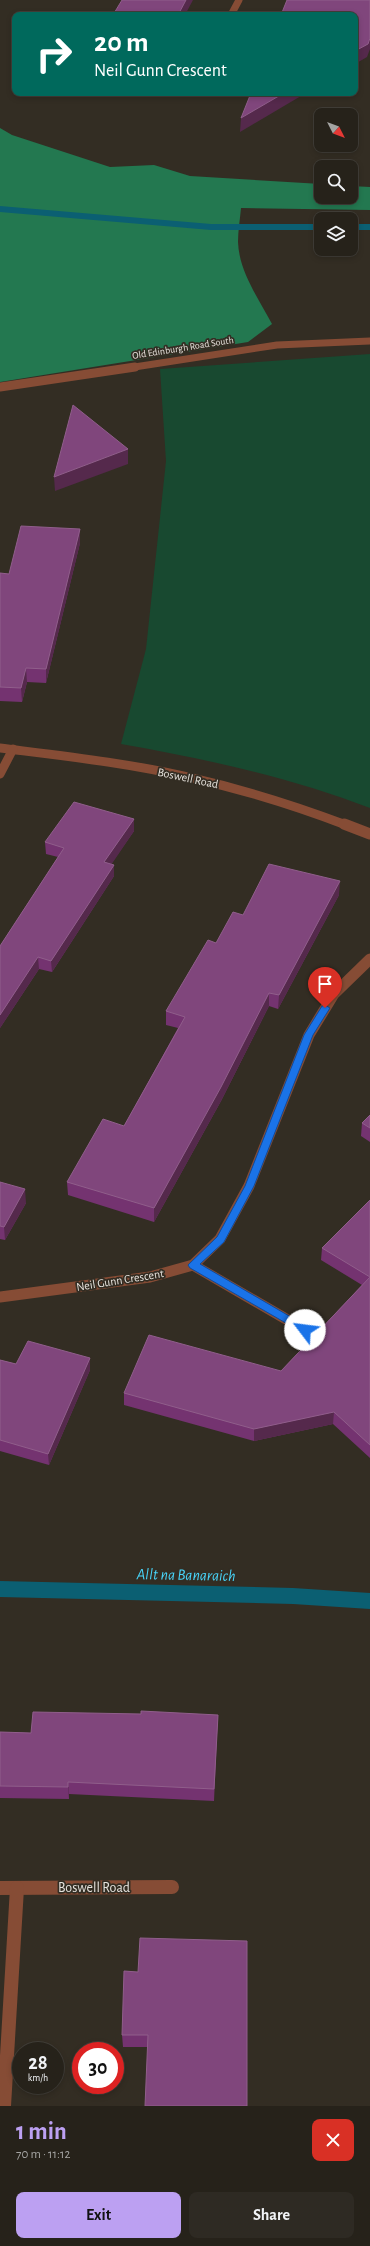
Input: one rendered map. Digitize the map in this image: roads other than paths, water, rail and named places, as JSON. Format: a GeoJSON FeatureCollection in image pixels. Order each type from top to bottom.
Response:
{"type":"FeatureCollection","features":[{"type":"Feature","properties":{"kind":"street"},"geometry":{"type":"LineString","coordinates":[[233,12],[239,0]]}},
{"type":"Feature","properties":{"kind":"street","name":"Old Edinburgh Road South"},"geometry":{"type":"LineString","coordinates":[[0,387],[276,345],[370,341]]}},
{"type":"Feature","properties":{"kind":"street","name":"Boswell Road"},"geometry":{"type":"LineString","coordinates":[[0,748],[128,766],[218,784],[306,810],[370,834]]}},
{"type":"Feature","properties":{"kind":"street"},"geometry":{"type":"LineString","coordinates":[[0,774],[13,750]]}},
{"type":"Feature","properties":{"kind":"street","name":"Neil Gunn Crescent"},"geometry":{"type":"LineString","coordinates":[[0,1297],[150,1277],[193,1265],[220,1240],[249,1186],[309,1035],[334,994],[370,959]]}},
{"type":"Feature","properties":{"kind":"street"},"geometry":{"type":"LineString","coordinates":[[193,1265],[305,1330]]}},
{"type":"Feature","properties":{"kind":"street","name":"Boswell Road"},"geometry":{"type":"LineString","coordinates":[[0,1888],[172,1887]]}},
{"type":"Feature","properties":{"kind":"street"},"geometry":{"type":"LineString","coordinates":[[4,2106],[17,1888]]}},
{"type":"Feature","properties":{"kind":"waterway"},"geometry":{"type":"LineString","coordinates":[[0,209],[211,227],[314,227]]}},
{"type":"Feature","properties":{"kind":"waterway"},"geometry":{"type":"LineString","coordinates":[[358,227],[370,227]]}},
{"type":"Feature","properties":{"kind":"waterway","name":"Allt na Banaraich"},"geometry":{"type":"LineString","coordinates":[[0,1589],[293,1596],[370,1601]]}}]}
